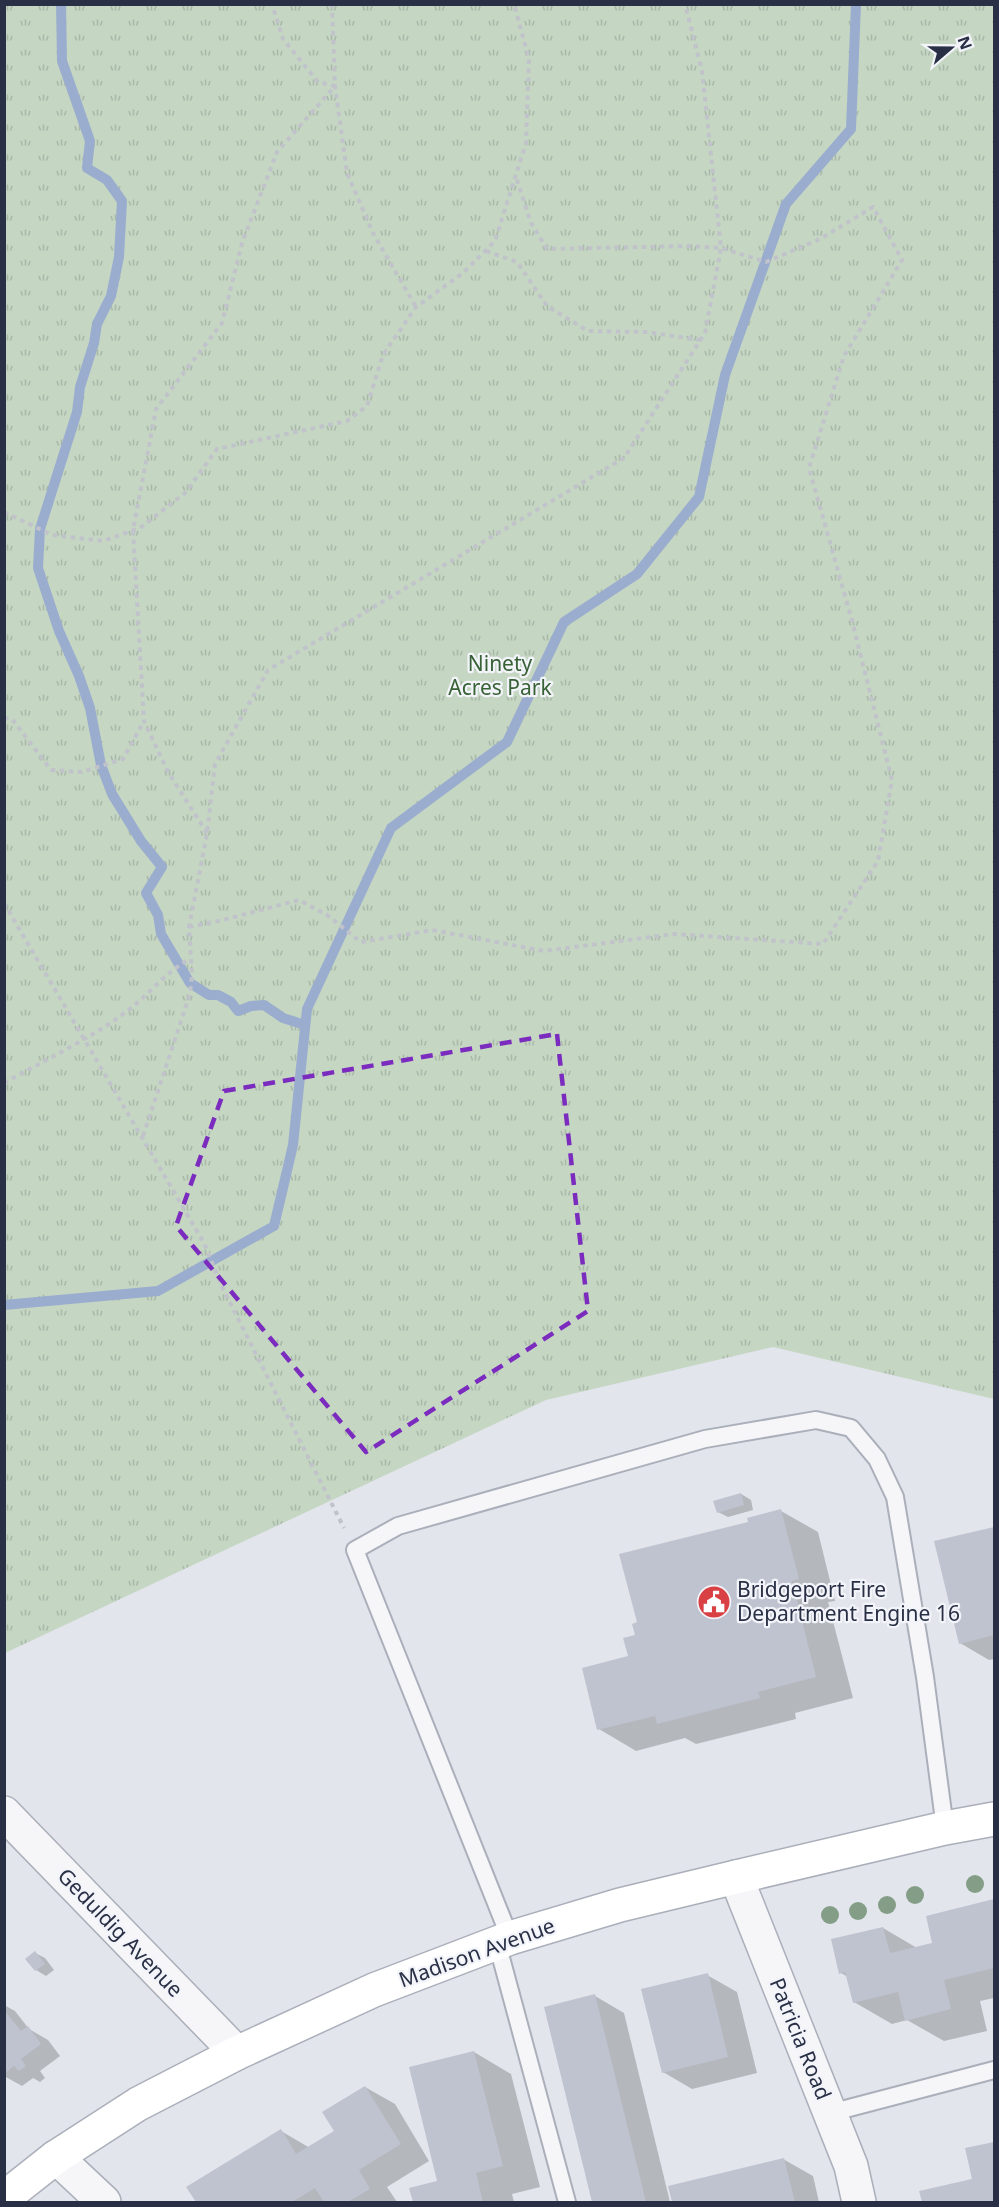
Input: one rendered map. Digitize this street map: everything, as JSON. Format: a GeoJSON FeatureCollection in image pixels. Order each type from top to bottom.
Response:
{"type":"FeatureCollection","features":[{"type":"Feature","properties":{"kind":"main road","name":"Madison Avenue"},"geometry":{"type":"LineString","coordinates":[[4,2198],[56,2157],[138,2104],[237,2054],[374,1990],[503,1940],[620,1905],[736,1876],[994,1819]]}},
{"type":"Feature","properties":{"kind":"street","name":"Geduldig Avenue"},"geometry":{"type":"LineString","coordinates":[[4,1813],[237,2054]]}},
{"type":"Feature","properties":{"kind":"street","name":"Patricia Road"},"geometry":{"type":"LineString","coordinates":[[736,1876],[851,2166],[859,2202]]}},
{"type":"Feature","properties":{"kind":"street"},"geometry":{"type":"LineString","coordinates":[[56,2157],[104,2202]]}},
{"type":"Feature","properties":{"kind":"lane"},"geometry":{"type":"LineString","coordinates":[[567,2202],[503,1940],[355,1550],[398,1526],[705,1439],[816,1420],[851,1428],[877,1459],[895,1497],[925,1677],[945,1828]]}},
{"type":"Feature","properties":{"kind":"lane"},"geometry":{"type":"LineString","coordinates":[[830,2113],[994,2070]]}},
{"type":"Feature","properties":{"kind":"path"},"geometry":{"type":"LineString","coordinates":[[272,4],[282,39],[318,82],[335,86]]}},
{"type":"Feature","properties":{"kind":"path"},"geometry":{"type":"LineString","coordinates":[[332,4],[335,86],[346,173],[373,233],[416,307]]}},
{"type":"Feature","properties":{"kind":"path"},"geometry":{"type":"LineString","coordinates":[[4,512],[52,535],[103,541],[140,528],[185,493],[217,449],[347,421],[368,406],[383,355],[416,307],[463,273],[495,241],[526,143],[529,59],[514,4]]}},
{"type":"Feature","properties":{"kind":"path"},"geometry":{"type":"LineString","coordinates":[[143,1136],[190,994],[192,975],[189,927],[207,834],[215,764],[268,670],[624,458],[705,333],[721,248],[702,71],[685,4]]}},
{"type":"Feature","properties":{"kind":"path"},"geometry":{"type":"LineString","coordinates":[[207,834],[168,772],[144,721],[133,530],[156,409],[222,323],[242,243],[277,152],[335,86]]}},
{"type":"Feature","properties":{"kind":"path"},"geometry":{"type":"LineString","coordinates":[[189,927],[299,900],[327,915],[361,942],[432,930],[544,951],[674,934],[823,944],[878,861],[892,780],[851,617],[809,468],[844,356],[903,260],[873,207],[820,239],[766,262],[721,248],[689,246],[547,249],[531,223],[516,177]]}},
{"type":"Feature","properties":{"kind":"path"},"geometry":{"type":"LineString","coordinates":[[486,250],[517,262],[547,306],[588,331],[646,332],[701,340]]}},
{"type":"Feature","properties":{"kind":"path"},"geometry":{"type":"LineString","coordinates":[[4,718],[12,719],[51,770],[82,772],[123,759],[144,721]]}},
{"type":"Feature","properties":{"kind":"path"},"geometry":{"type":"LineString","coordinates":[[4,903],[204,1243],[222,1287],[355,1550]]}},
{"type":"Feature","properties":{"kind":"path"},"geometry":{"type":"LineString","coordinates":[[4,1083],[84,1039],[126,1012],[179,965],[191,958]]}},
{"type":"Feature","properties":{"kind":"highlighted area"},"geometry":{"type":"Polygon","coordinates":[[[557,1034],[588,1311],[366,1452],[176,1226],[224,1091],[557,1034]]]}},
{"type":"Feature","properties":{"kind":"green space","name":"Ninety Acres Park"},"geometry":{"type":"Polygon","coordinates":[[[4,5],[994,5],[994,1399],[773,1347],[546,1400],[5,1653],[4,5]]]}},
{"type":"Feature","properties":{"kind":"building"},"geometry":{"type":"Polygon","coordinates":[[[741,1493],[744,1505],[717,1513],[713,1501],[741,1493]]]}},
{"type":"Feature","properties":{"kind":"building","name":"Bridgeport Fire Department Engine 16"},"geometry":{"type":"Polygon","coordinates":[[[781,1509],[799,1579],[792,1581],[816,1677],[758,1692],[760,1698],[657,1724],[655,1716],[597,1730],[582,1668],[628,1656],[623,1638],[635,1635],[632,1624],[637,1622],[619,1554],[748,1522],[747,1518],[781,1509]]]}},
{"type":"Feature","properties":{"kind":"building"},"geometry":{"type":"Polygon","coordinates":[[[994,1527],[994,1635],[959,1644],[934,1541],[994,1527]]]}},
{"type":"Feature","properties":{"kind":"building"},"geometry":{"type":"Polygon","coordinates":[[[994,1899],[994,1968],[944,1980],[951,2009],[905,2021],[898,1992],[853,2003],[845,1972],[839,1974],[831,1939],[883,1927],[890,1953],[932,1943],[926,1916],[994,1899]]]}},
{"type":"Feature","properties":{"kind":"building"},"geometry":{"type":"Polygon","coordinates":[[[35,1951],[45,1964],[35,1971],[25,1959],[35,1951]]]}},
{"type":"Feature","properties":{"kind":"building"},"geometry":{"type":"Polygon","coordinates":[[[708,1973],[728,2057],[662,2073],[641,1989],[708,1973]]]}},
{"type":"Feature","properties":{"kind":"building"},"geometry":{"type":"Polygon","coordinates":[[[595,1994],[646,2202],[592,2202],[544,2007],[595,1994]]]}},
{"type":"Feature","properties":{"kind":"building"},"geometry":{"type":"Polygon","coordinates":[[[4,2010],[21,2031],[28,2026],[41,2044],[21,2059],[26,2066],[19,2071],[14,2066],[4,2074],[4,2010]]]}},
{"type":"Feature","properties":{"kind":"building"},"geometry":{"type":"Polygon","coordinates":[[[474,2051],[503,2166],[476,2173],[483,2202],[413,2202],[409,2188],[437,2181],[409,2067],[474,2051]]]}},
{"type":"Feature","properties":{"kind":"building"},"geometry":{"type":"Polygon","coordinates":[[[365,2086],[401,2144],[359,2170],[370,2189],[348,2202],[324,2202],[315,2188],[292,2202],[196,2202],[186,2187],[281,2129],[296,2154],[334,2131],[322,2112],[365,2086]]]}},
{"type":"Feature","properties":{"kind":"building"},"geometry":{"type":"Polygon","coordinates":[[[994,2142],[994,2202],[922,2202],[919,2191],[972,2179],[965,2148],[994,2142]]]}},
{"type":"Feature","properties":{"kind":"building"},"geometry":{"type":"Polygon","coordinates":[[[784,2158],[795,2202],[672,2202],[668,2186],[784,2158]]]}},
{"type":"Feature","properties":{"kind":"waterway"},"geometry":{"type":"LineString","coordinates":[[61,4],[62,61],[90,141],[87,168],[107,180],[122,201],[119,257],[111,296],[97,324],[94,343],[80,387],[77,412],[40,529],[38,568],[59,631],[90,708],[101,765],[112,794],[141,841],[162,867],[146,893],[158,915],[161,934],[190,983],[209,995],[218,995],[231,1002],[238,1011],[251,1006],[264,1005],[283,1018],[305,1025]]}},
{"type":"Feature","properties":{"kind":"waterway"},"geometry":{"type":"LineString","coordinates":[[4,1305],[158,1291],[274,1226],[293,1145],[307,1009],[391,828],[507,742],[564,622],[637,574],[699,497],[725,375],[786,204],[851,129],[856,4]]}},
{"type":"Feature","properties":{"kind":"place","name":"Bridgeport Fire Department Engine 16"},"geometry":{"type":"Point","coordinates":[714,1602]}}]}
